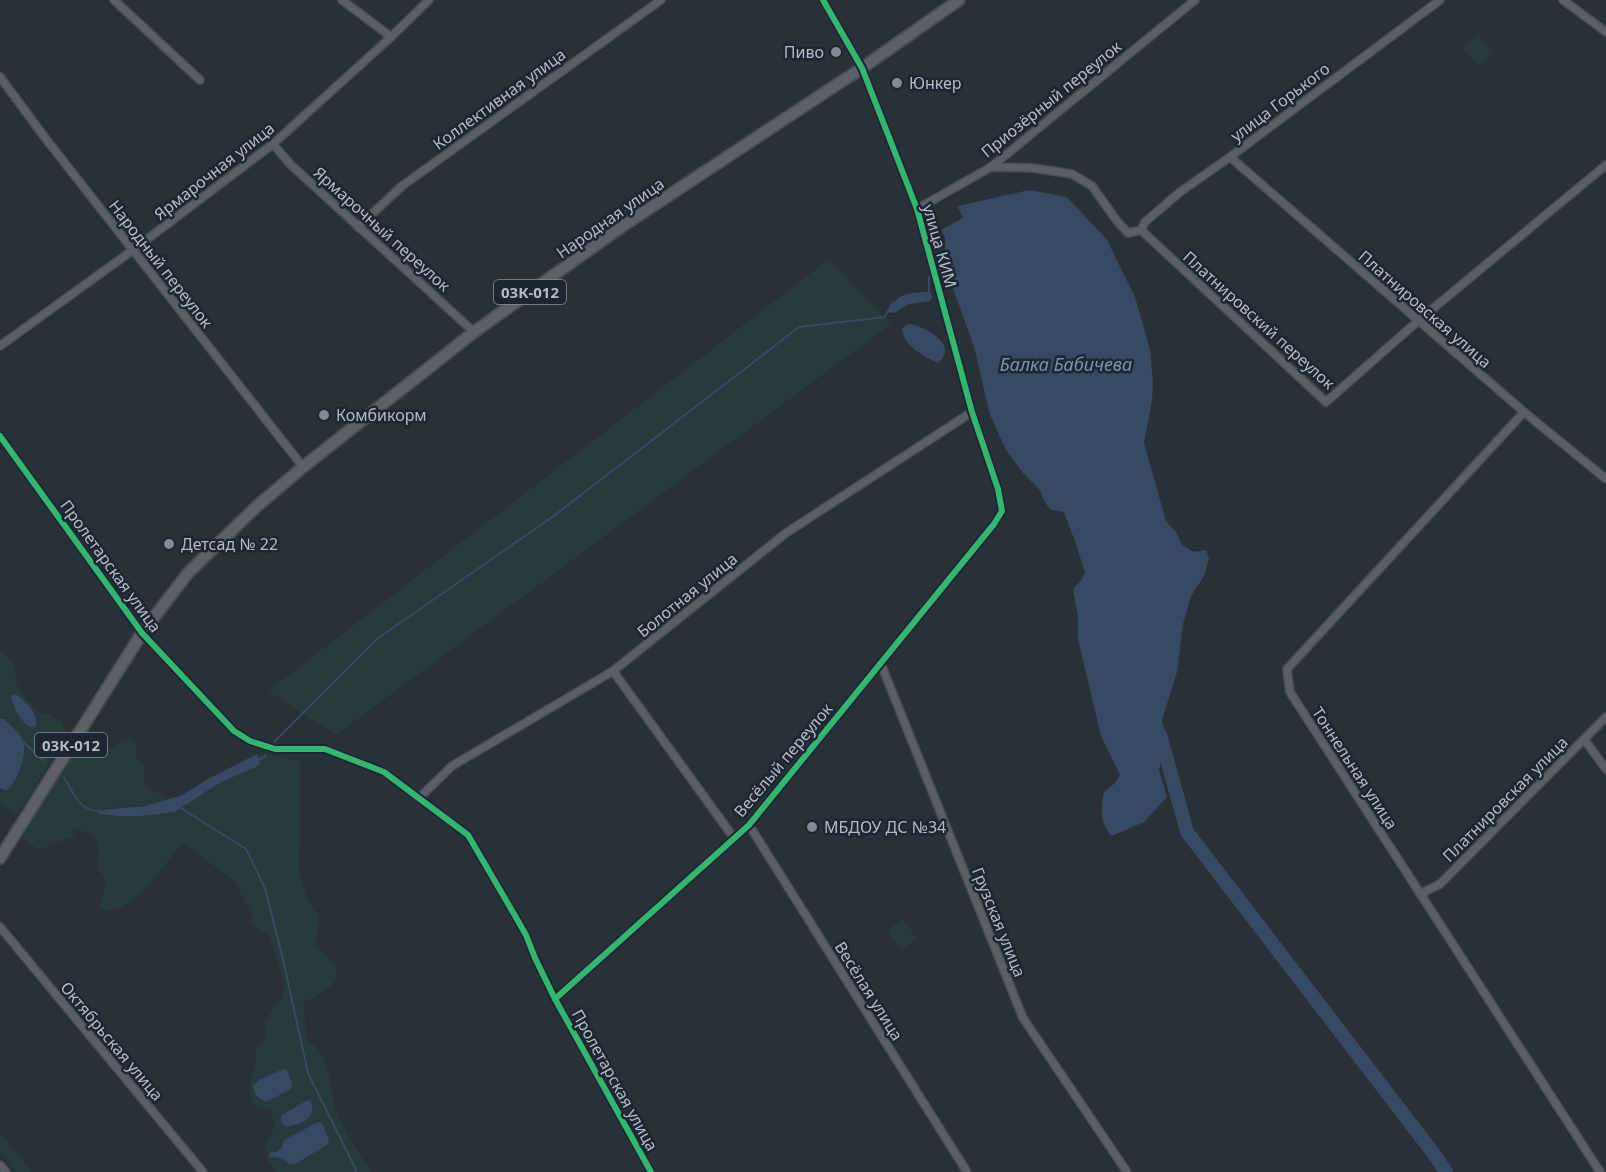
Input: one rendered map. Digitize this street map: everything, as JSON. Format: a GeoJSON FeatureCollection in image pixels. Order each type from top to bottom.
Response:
{"type":"FeatureCollection","features":[{"type":"Feature","properties":{"kind":"main road","name":"Народная улица"},"geometry":{"type":"LineString","coordinates":[[141,633],[188,573],[256,507],[474,332],[624,225],[862,68],[959,0]]}},
{"type":"Feature","properties":{"kind":"main road","name":"03К-012"},"geometry":{"type":"LineString","coordinates":[[0,858],[141,633]]}},
{"type":"Feature","properties":{"kind":"street"},"geometry":{"type":"LineString","coordinates":[[114,0],[200,81]]}},
{"type":"Feature","properties":{"kind":"street"},"geometry":{"type":"LineString","coordinates":[[342,0],[391,37]]}},
{"type":"Feature","properties":{"kind":"street","name":"Ярмарочная улица"},"geometry":{"type":"LineString","coordinates":[[0,346],[134,250],[273,144],[429,0]]}},
{"type":"Feature","properties":{"kind":"street","name":"Коллективная улица"},"geometry":{"type":"LineString","coordinates":[[358,227],[402,186],[661,0]]}},
{"type":"Feature","properties":{"kind":"street","name":"улица КИМ"},"geometry":{"type":"LineString","coordinates":[[823,0],[862,68],[917,209],[972,412],[999,489],[1002,511]]}},
{"type":"Feature","properties":{"kind":"street","name":"Приозёрный переулок"},"geometry":{"type":"LineString","coordinates":[[917,209],[991,167],[1195,0]]}},
{"type":"Feature","properties":{"kind":"street","name":"улица Горького"},"geometry":{"type":"LineString","coordinates":[[1141,230],[1145,222],[1180,192],[1440,0]]}},
{"type":"Feature","properties":{"kind":"street"},"geometry":{"type":"LineString","coordinates":[[1563,0],[1606,32]]}},
{"type":"Feature","properties":{"kind":"street","name":"Народный переулок"},"geometry":{"type":"LineString","coordinates":[[0,76],[46,139],[303,467]]}},
{"type":"Feature","properties":{"kind":"street","name":"Ярмарочный переулок"},"geometry":{"type":"LineString","coordinates":[[273,144],[291,165],[474,332]]}},
{"type":"Feature","properties":{"kind":"street","name":"Платнировская улица"},"geometry":{"type":"LineString","coordinates":[[1230,157],[1524,412],[1606,479]]}},
{"type":"Feature","properties":{"kind":"street","name":"Платнировский переулок"},"geometry":{"type":"LineString","coordinates":[[991,167],[1033,168],[1072,174],[1092,186],[1128,233],[1141,230],[1326,402],[1418,321],[1606,165]]}},
{"type":"Feature","properties":{"kind":"street","name":"Болотная улица"},"geometry":{"type":"LineString","coordinates":[[419,798],[452,766],[613,672],[786,533],[972,412]]}},
{"type":"Feature","properties":{"kind":"street","name":"Тоннельная улица"},"geometry":{"type":"LineString","coordinates":[[1524,412],[1287,669],[1290,692],[1600,1172]]}},
{"type":"Feature","properties":{"kind":"street","name":"Пролетарская улица"},"geometry":{"type":"LineString","coordinates":[[0,436],[141,633],[234,731],[250,741],[275,749],[325,749],[384,772],[468,835],[526,935],[555,999],[651,1172]]}},
{"type":"Feature","properties":{"kind":"street","name":"Весёлый переулок"},"geometry":{"type":"LineString","coordinates":[[555,999],[748,825],[994,525],[1002,511]]}},
{"type":"Feature","properties":{"kind":"street","name":"Грузская улица"},"geometry":{"type":"LineString","coordinates":[[881,664],[1023,1018],[1127,1172]]}},
{"type":"Feature","properties":{"kind":"street"},"geometry":{"type":"LineString","coordinates":[[613,672],[734,838]]}},
{"type":"Feature","properties":{"kind":"street","name":"Платнировская улица"},"geometry":{"type":"LineString","coordinates":[[1420,894],[1440,884],[1606,717]]}},
{"type":"Feature","properties":{"kind":"street"},"geometry":{"type":"LineString","coordinates":[[1584,739],[1606,769]]}},
{"type":"Feature","properties":{"kind":"street","name":"Весёлая улица"},"geometry":{"type":"LineString","coordinates":[[748,825],[967,1172]]}},
{"type":"Feature","properties":{"kind":"street","name":"Октябрьская улица"},"geometry":{"type":"LineString","coordinates":[[0,927],[203,1172]]}},
{"type":"Feature","properties":{"kind":"street"},"geometry":{"type":"LineString","coordinates":[[0,1165],[6,1172]]}},
{"type":"Feature","properties":{"kind":"green space"},"geometry":{"type":"Polygon","coordinates":[[[1478,34],[1493,54],[1478,66],[1462,47],[1478,34]]]}},
{"type":"Feature","properties":{"kind":"green space"},"geometry":{"type":"Polygon","coordinates":[[[829,259],[891,324],[336,735],[268,691],[829,259]]]}},
{"type":"Feature","properties":{"kind":"green space"},"geometry":{"type":"Polygon","coordinates":[[[0,651],[10,659],[15,669],[16,683],[24,697],[38,712],[51,715],[61,721],[67,734],[18,814],[0,804],[0,651]]]}},
{"type":"Feature","properties":{"kind":"green space"},"geometry":{"type":"Polygon","coordinates":[[[83,737],[98,747],[110,750],[130,738],[137,746],[136,756],[145,767],[144,784],[168,800],[145,806],[106,808],[98,814],[140,816],[175,812],[219,783],[256,767],[260,763],[257,754],[260,752],[301,761],[299,870],[306,896],[319,918],[315,947],[327,956],[337,972],[332,985],[303,1002],[307,1040],[322,1056],[329,1074],[338,1115],[371,1172],[276,1172],[268,1161],[264,1146],[276,1124],[270,1111],[255,1106],[250,1095],[250,1082],[255,1066],[256,1050],[267,1035],[265,1023],[274,1006],[282,999],[284,989],[270,937],[253,925],[251,913],[233,880],[184,844],[134,898],[118,909],[109,911],[101,908],[105,880],[97,865],[99,849],[93,837],[76,830],[72,837],[49,845],[40,851],[20,836],[83,737]]]}},
{"type":"Feature","properties":{"kind":"green space"},"geometry":{"type":"Polygon","coordinates":[[[903,919],[917,939],[901,950],[887,930],[903,919]]]}},
{"type":"Feature","properties":{"kind":"green space"},"geometry":{"type":"Polygon","coordinates":[[[0,1132],[32,1172],[16,1172],[0,1152],[0,1132]]]}},
{"type":"Feature","properties":{"kind":"water","name":"Балка Бабичева"},"geometry":{"type":"Polygon","coordinates":[[[1029,190],[1067,197],[1107,240],[1135,297],[1150,349],[1153,384],[1144,443],[1166,521],[1176,532],[1182,545],[1194,552],[1206,550],[1209,559],[1204,576],[1191,596],[1183,624],[1177,672],[1162,720],[1167,742],[1159,770],[1167,797],[1144,822],[1111,836],[1103,820],[1103,798],[1104,792],[1115,783],[1120,775],[1101,736],[1078,639],[1078,616],[1073,589],[1085,573],[1064,512],[1051,510],[1044,501],[1040,490],[1023,473],[1006,450],[990,415],[974,347],[946,269],[945,238],[936,219],[948,220],[954,207],[1029,190]]]}},
{"type":"Feature","properties":{"kind":"water"},"geometry":{"type":"Polygon","coordinates":[[[912,293],[931,293],[930,301],[909,304],[894,313],[888,312],[899,298],[912,293]]]}},
{"type":"Feature","properties":{"kind":"water"},"geometry":{"type":"Polygon","coordinates":[[[911,324],[932,333],[943,344],[944,356],[938,363],[921,354],[906,340],[902,329],[911,324]]]}},
{"type":"Feature","properties":{"kind":"water"},"geometry":{"type":"Polygon","coordinates":[[[13,695],[17,695],[31,709],[36,726],[32,728],[21,719],[12,702],[13,695]]]}},
{"type":"Feature","properties":{"kind":"water"},"geometry":{"type":"Polygon","coordinates":[[[0,719],[4,719],[19,734],[24,750],[15,780],[6,791],[0,788],[0,719]]]}},
{"type":"Feature","properties":{"kind":"water"},"geometry":{"type":"Polygon","coordinates":[[[257,754],[260,763],[256,767],[219,783],[175,812],[140,816],[97,814],[100,810],[145,806],[180,796],[257,754]]]}},
{"type":"Feature","properties":{"kind":"water"},"geometry":{"type":"Polygon","coordinates":[[[283,1069],[287,1070],[292,1085],[291,1089],[266,1102],[259,1098],[253,1086],[259,1080],[283,1069]]]}},
{"type":"Feature","properties":{"kind":"water"},"geometry":{"type":"Polygon","coordinates":[[[310,1100],[312,1110],[309,1118],[286,1127],[282,1123],[282,1115],[310,1100]]]}},
{"type":"Feature","properties":{"kind":"water"},"geometry":{"type":"Polygon","coordinates":[[[318,1122],[322,1123],[329,1139],[327,1145],[295,1164],[270,1157],[271,1152],[282,1148],[284,1140],[318,1122]]]}},
{"type":"Feature","properties":{"kind":"pier"},"geometry":{"type":"Polygon","coordinates":[[[956,203],[963,218],[939,231],[934,218],[938,214],[946,217],[952,205],[956,203]]]}},
{"type":"Feature","properties":{"kind":"waterway"},"geometry":{"type":"LineString","coordinates":[[941,273],[946,269],[962,277]]}},
{"type":"Feature","properties":{"kind":"waterway"},"geometry":{"type":"LineString","coordinates":[[929,277],[929,295]]}},
{"type":"Feature","properties":{"kind":"waterway"},"geometry":{"type":"LineString","coordinates":[[274,742],[377,639],[555,515],[799,327],[885,317],[893,302]]}},
{"type":"Feature","properties":{"kind":"waterway"},"geometry":{"type":"LineString","coordinates":[[1160,734],[1187,832],[1446,1172]]}},
{"type":"Feature","properties":{"kind":"waterway"},"geometry":{"type":"LineString","coordinates":[[23,742],[43,760]]}},
{"type":"Feature","properties":{"kind":"waterway"},"geometry":{"type":"LineString","coordinates":[[258,760],[266,756]]}},
{"type":"Feature","properties":{"kind":"waterway"},"geometry":{"type":"LineString","coordinates":[[64,777],[82,805],[100,811]]}},
{"type":"Feature","properties":{"kind":"waterway"},"geometry":{"type":"LineString","coordinates":[[179,807],[246,849],[265,888],[308,1073],[357,1172]]}},
{"type":"Feature","properties":{"kind":"cycle path"},"geometry":{"type":"LineString","coordinates":[[555,999],[749,825],[994,524],[1002,511],[998,489],[972,412],[917,209],[862,68],[823,0]]}},
{"type":"Feature","properties":{"kind":"cycle path"},"geometry":{"type":"LineString","coordinates":[[0,436],[142,633],[234,731],[250,741],[275,749],[325,749],[384,772],[468,835],[526,935],[555,999],[651,1172]]}},
{"type":"Feature","properties":{"kind":"place","name":"Пиво"},"geometry":{"type":"Point","coordinates":[836,52]}},
{"type":"Feature","properties":{"kind":"place","name":"Юнкер"},"geometry":{"type":"Point","coordinates":[897,83]}},
{"type":"Feature","properties":{"kind":"place","name":"Комбикорм"},"geometry":{"type":"Point","coordinates":[324,415]}},
{"type":"Feature","properties":{"kind":"place","name":"Детсад № 22"},"geometry":{"type":"Point","coordinates":[169,544]}},
{"type":"Feature","properties":{"kind":"place","name":"МБДОУ ДС №34"},"geometry":{"type":"Point","coordinates":[812,827]}}]}
